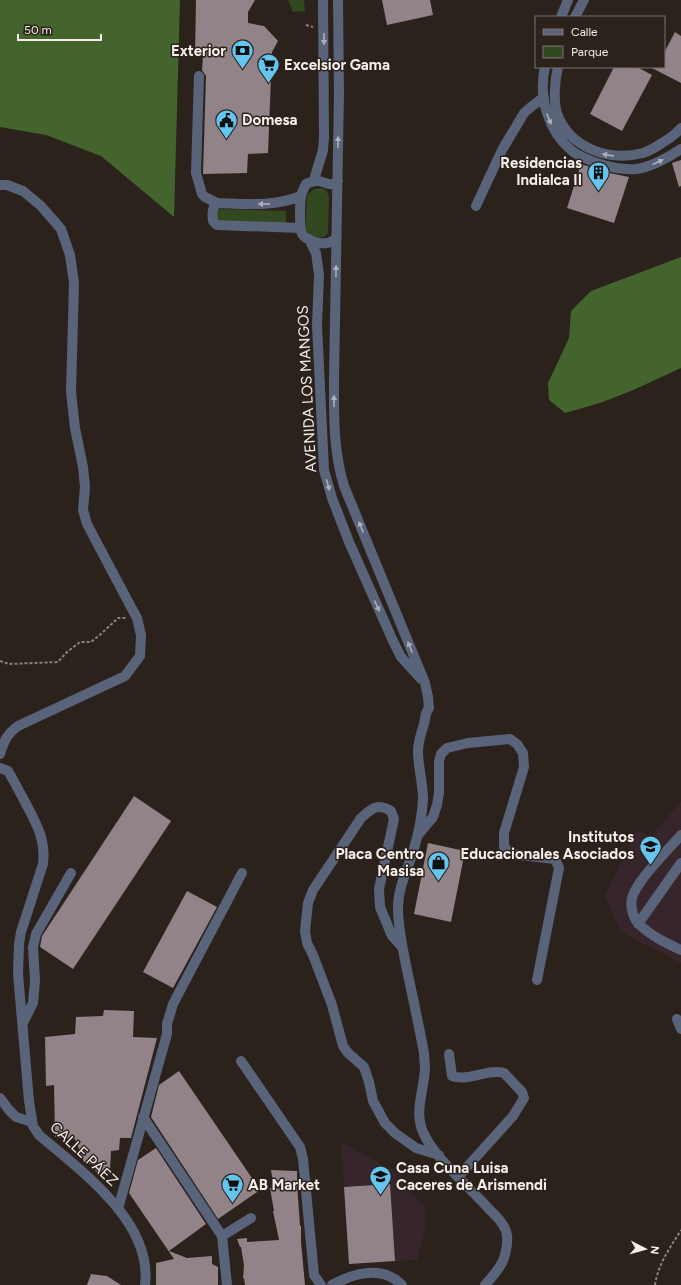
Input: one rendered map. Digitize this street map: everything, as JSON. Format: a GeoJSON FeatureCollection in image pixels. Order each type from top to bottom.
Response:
{"type":"FeatureCollection","features":[{"type":"Feature","properties":{"kind":"street"},"geometry":{"type":"LineString","coordinates":[[314,180],[323,150],[324,136],[323,0]]}},
{"type":"Feature","properties":{"kind":"street","name":"AVENIDA LOS MANGOS"},"geometry":{"type":"LineString","coordinates":[[338,0],[339,92],[334,421],[338,467],[425,683],[428,696],[429,708],[425,713],[425,720],[418,743],[418,761],[423,800],[418,835],[413,853],[403,876],[399,893],[398,908],[402,947],[424,1054],[425,1068],[420,1102],[422,1131],[429,1143],[439,1155],[498,1219],[504,1227],[507,1236],[507,1244],[501,1266],[485,1285]]}},
{"type":"Feature","properties":{"kind":"street"},"geometry":{"type":"LineString","coordinates":[[561,16],[568,0]]}},
{"type":"Feature","properties":{"kind":"street"},"geometry":{"type":"LineString","coordinates":[[576,16],[584,0]]}},
{"type":"Feature","properties":{"kind":"street"},"geometry":{"type":"LineString","coordinates":[[545,68],[544,98],[547,115],[560,139],[573,151],[586,159],[610,167],[637,169],[660,160],[681,149]]}},
{"type":"Feature","properties":{"kind":"street"},"geometry":{"type":"LineString","coordinates":[[558,68],[555,90],[557,112],[563,124],[572,136],[586,147],[610,156],[629,156],[644,153],[676,135],[681,128]]}},
{"type":"Feature","properties":{"kind":"street"},"geometry":{"type":"LineString","coordinates":[[199,76],[196,173],[202,194],[218,203],[266,204],[279,203],[302,196]]}},
{"type":"Feature","properties":{"kind":"street"},"geometry":{"type":"LineString","coordinates":[[476,206],[502,150],[524,113],[531,106],[544,98]]}},
{"type":"Feature","properties":{"kind":"street"},"geometry":{"type":"LineString","coordinates":[[218,203],[213,207],[212,215],[213,221],[217,224],[300,228],[302,196],[306,184],[314,180],[331,185],[336,184],[338,181]]}},
{"type":"Feature","properties":{"kind":"street"},"geometry":{"type":"LineString","coordinates":[[0,185],[7,184],[23,191],[41,206],[61,229],[70,256],[74,283],[71,392],[75,428],[83,467],[85,487],[83,510],[87,524],[137,618],[141,635],[140,656],[126,676],[18,726],[8,733],[0,754]]}},
{"type":"Feature","properties":{"kind":"street","name":"AVENIDA LOS MANGOS"},"geometry":{"type":"LineString","coordinates":[[300,228],[302,235],[309,239],[316,253],[319,275],[317,325],[324,470],[332,498],[349,542],[401,658],[425,683]]}},
{"type":"Feature","properties":{"kind":"street"},"geometry":{"type":"LineString","coordinates":[[309,239],[326,244],[332,242],[336,238]]}},
{"type":"Feature","properties":{"kind":"street"},"geometry":{"type":"LineString","coordinates":[[418,835],[433,817],[437,806],[439,793],[438,761],[441,754],[447,748],[468,743],[510,739],[518,744],[524,754],[524,767],[504,833],[504,847],[510,854],[555,859],[559,868],[537,980]]}},
{"type":"Feature","properties":{"kind":"street","name":"CALLE PÁEZ"},"geometry":{"type":"LineString","coordinates":[[0,768],[8,771],[30,810],[40,831],[44,852],[43,864],[21,932],[19,944],[18,974],[29,1101],[33,1126],[39,1135],[94,1182],[112,1201],[131,1227],[140,1243],[144,1255],[146,1270],[145,1285]]}},
{"type":"Feature","properties":{"kind":"street"},"geometry":{"type":"LineString","coordinates":[[402,947],[392,936],[380,907],[379,889],[394,819],[391,811],[384,807],[378,807],[371,809],[361,818],[313,890],[308,903],[305,931],[307,943],[332,1005],[343,1046],[348,1053],[364,1067],[373,1101],[378,1112],[395,1133],[404,1140],[416,1148],[439,1155]]}},
{"type":"Feature","properties":{"kind":"street"},"geometry":{"type":"LineString","coordinates":[[680,840],[652,867],[637,888],[631,900],[635,919],[660,941],[681,950]]}},
{"type":"Feature","properties":{"kind":"street"},"geometry":{"type":"LineString","coordinates":[[635,919],[681,863]]}},
{"type":"Feature","properties":{"kind":"street"},"geometry":{"type":"LineString","coordinates":[[23,1023],[33,1003],[35,981],[34,947],[36,934],[71,873]]}},
{"type":"Feature","properties":{"kind":"street"},"geometry":{"type":"LineString","coordinates":[[118,1209],[167,1034],[167,1024],[173,1004],[242,873]]}},
{"type":"Feature","properties":{"kind":"street"},"geometry":{"type":"LineString","coordinates":[[449,1054],[452,1076],[461,1078],[496,1072],[504,1073],[522,1092],[524,1098],[513,1116],[458,1177]]}},
{"type":"Feature","properties":{"kind":"street"},"geometry":{"type":"LineString","coordinates":[[241,1061],[300,1147],[305,1174],[314,1275],[321,1285]]}},
{"type":"Feature","properties":{"kind":"street"},"geometry":{"type":"LineString","coordinates":[[0,1098],[16,1117],[32,1122]]}},
{"type":"Feature","properties":{"kind":"street"},"geometry":{"type":"LineString","coordinates":[[144,1117],[222,1236],[227,1285]]}},
{"type":"Feature","properties":{"kind":"street"},"geometry":{"type":"LineString","coordinates":[[222,1236],[251,1218]]}},
{"type":"Feature","properties":{"kind":"street"},"geometry":{"type":"LineString","coordinates":[[332,1285],[358,1274],[381,1273],[391,1276],[402,1285]]}},
{"type":"Feature","properties":{"kind":"path"},"geometry":{"type":"LineString","coordinates":[[0,662],[9,664],[58,662],[67,652],[80,642],[91,642],[118,618],[137,618]]}},
{"type":"Feature","properties":{"kind":"path"},"geometry":{"type":"LineString","coordinates":[[655,1285],[656,1275],[661,1264],[681,1230]]}},
{"type":"Feature","properties":{"kind":"shaded area","name":"Institutos Educacionales Asociados"},"geometry":{"type":"Polygon","coordinates":[[[681,801],[681,963],[620,931],[605,896],[637,830],[651,837],[681,801]]]}},
{"type":"Feature","properties":{"kind":"shaded area","name":"Casa Cuna Luisa Caceres de Arismendi"},"geometry":{"type":"Polygon","coordinates":[[[341,1142],[402,1175],[404,1185],[425,1207],[425,1229],[417,1260],[349,1264],[341,1142]]]}},
{"type":"Feature","properties":{"kind":"green space"},"geometry":{"type":"Polygon","coordinates":[[[0,0],[180,0],[174,217],[101,156],[46,135],[0,127],[0,0]]]}},
{"type":"Feature","properties":{"kind":"green space"},"geometry":{"type":"Polygon","coordinates":[[[288,0],[304,0],[305,11],[293,12],[288,0]]]}},
{"type":"Feature","properties":{"kind":"green space"},"geometry":{"type":"Polygon","coordinates":[[[322,188],[326,190],[329,196],[328,233],[324,237],[313,238],[305,233],[307,195],[314,189],[322,188]]]}},
{"type":"Feature","properties":{"kind":"green space"},"geometry":{"type":"Polygon","coordinates":[[[220,209],[286,211],[286,225],[220,220],[217,218],[217,212],[220,209]]]}},
{"type":"Feature","properties":{"kind":"green space"},"geometry":{"type":"Polygon","coordinates":[[[681,257],[681,368],[631,391],[600,403],[565,413],[549,400],[548,383],[569,338],[571,311],[591,291],[681,257]]]}},
{"type":"Feature","properties":{"kind":"building"},"geometry":{"type":"Polygon","coordinates":[[[196,0],[255,0],[248,12],[248,23],[264,26],[278,41],[272,52],[268,153],[248,154],[247,173],[203,174],[206,76],[202,70],[203,56],[195,56],[196,0]]]}},
{"type":"Feature","properties":{"kind":"building"},"geometry":{"type":"Polygon","coordinates":[[[382,0],[430,0],[433,15],[387,25],[382,0]]]}},
{"type":"Feature","properties":{"kind":"building"},"geometry":{"type":"Polygon","coordinates":[[[675,32],[681,36],[681,83],[652,68],[665,68],[665,51],[675,32]]]}},
{"type":"Feature","properties":{"kind":"building"},"geometry":{"type":"Polygon","coordinates":[[[613,68],[639,68],[652,75],[622,131],[590,114],[613,68]]]}},
{"type":"Feature","properties":{"kind":"building"},"geometry":{"type":"Polygon","coordinates":[[[681,160],[681,186],[679,187],[672,163],[681,160]]]}},
{"type":"Feature","properties":{"kind":"building","name":"Residencias Indialca II"},"geometry":{"type":"Polygon","coordinates":[[[581,164],[605,172],[629,177],[614,223],[567,208],[581,164]]]}},
{"type":"Feature","properties":{"kind":"building"},"geometry":{"type":"Polygon","coordinates":[[[134,796],[171,821],[73,969],[40,947],[42,936],[134,796]]]}},
{"type":"Feature","properties":{"kind":"building","name":"Placa Centro Masisa"},"geometry":{"type":"Polygon","coordinates":[[[428,843],[465,851],[451,922],[414,914],[428,843]]]}},
{"type":"Feature","properties":{"kind":"building"},"geometry":{"type":"Polygon","coordinates":[[[187,891],[217,907],[173,988],[143,972],[187,891]]]}},
{"type":"Feature","properties":{"kind":"building"},"geometry":{"type":"Polygon","coordinates":[[[104,1010],[134,1011],[133,1037],[157,1038],[131,1138],[120,1138],[119,1150],[111,1151],[110,1171],[96,1172],[94,1165],[84,1162],[75,1139],[55,1137],[54,1085],[46,1086],[45,1037],[75,1034],[76,1017],[103,1016],[104,1010]]]}},
{"type":"Feature","properties":{"kind":"building"},"geometry":{"type":"Polygon","coordinates":[[[179,1071],[260,1190],[218,1219],[151,1117],[159,1085],[179,1071]]]}},
{"type":"Feature","properties":{"kind":"building"},"geometry":{"type":"Polygon","coordinates":[[[156,1148],[206,1224],[169,1251],[187,1258],[212,1256],[212,1264],[218,1267],[218,1285],[156,1285],[156,1263],[174,1259],[129,1193],[138,1160],[156,1148]]]}},
{"type":"Feature","properties":{"kind":"building"},"geometry":{"type":"Polygon","coordinates":[[[271,1170],[297,1171],[305,1285],[245,1285],[244,1278],[243,1279],[244,1265],[241,1247],[237,1239],[247,1238],[247,1242],[279,1240],[270,1188],[274,1188],[271,1170]]]}},
{"type":"Feature","properties":{"kind":"building"},"geometry":{"type":"Polygon","coordinates":[[[390,1184],[395,1261],[349,1264],[344,1187],[390,1184]]]}},
{"type":"Feature","properties":{"kind":"building"},"geometry":{"type":"Polygon","coordinates":[[[91,1274],[107,1276],[121,1285],[87,1285],[91,1274]]]}},
{"type":"Feature","properties":{"kind":"place","name":"Exterior"},"geometry":{"type":"Point","coordinates":[242,70]}},
{"type":"Feature","properties":{"kind":"place","name":"Excelsior Gama"},"geometry":{"type":"Point","coordinates":[268,84]}},
{"type":"Feature","properties":{"kind":"place","name":"Domesa"},"geometry":{"type":"Point","coordinates":[226,140]}},
{"type":"Feature","properties":{"kind":"place","name":"Residencias Indialca II"},"geometry":{"type":"Point","coordinates":[598,192]}},
{"type":"Feature","properties":{"kind":"place","name":"Institutos Educacionales Asociados"},"geometry":{"type":"Point","coordinates":[650,866]}},
{"type":"Feature","properties":{"kind":"place","name":"Placa Centro Masisa"},"geometry":{"type":"Point","coordinates":[439,882]}},
{"type":"Feature","properties":{"kind":"place","name":"Casa Cuna Luisa Caceres de Arismendi"},"geometry":{"type":"Point","coordinates":[380,1196]}},
{"type":"Feature","properties":{"kind":"place","name":"AB Market"},"geometry":{"type":"Point","coordinates":[232,1204]}}]}
